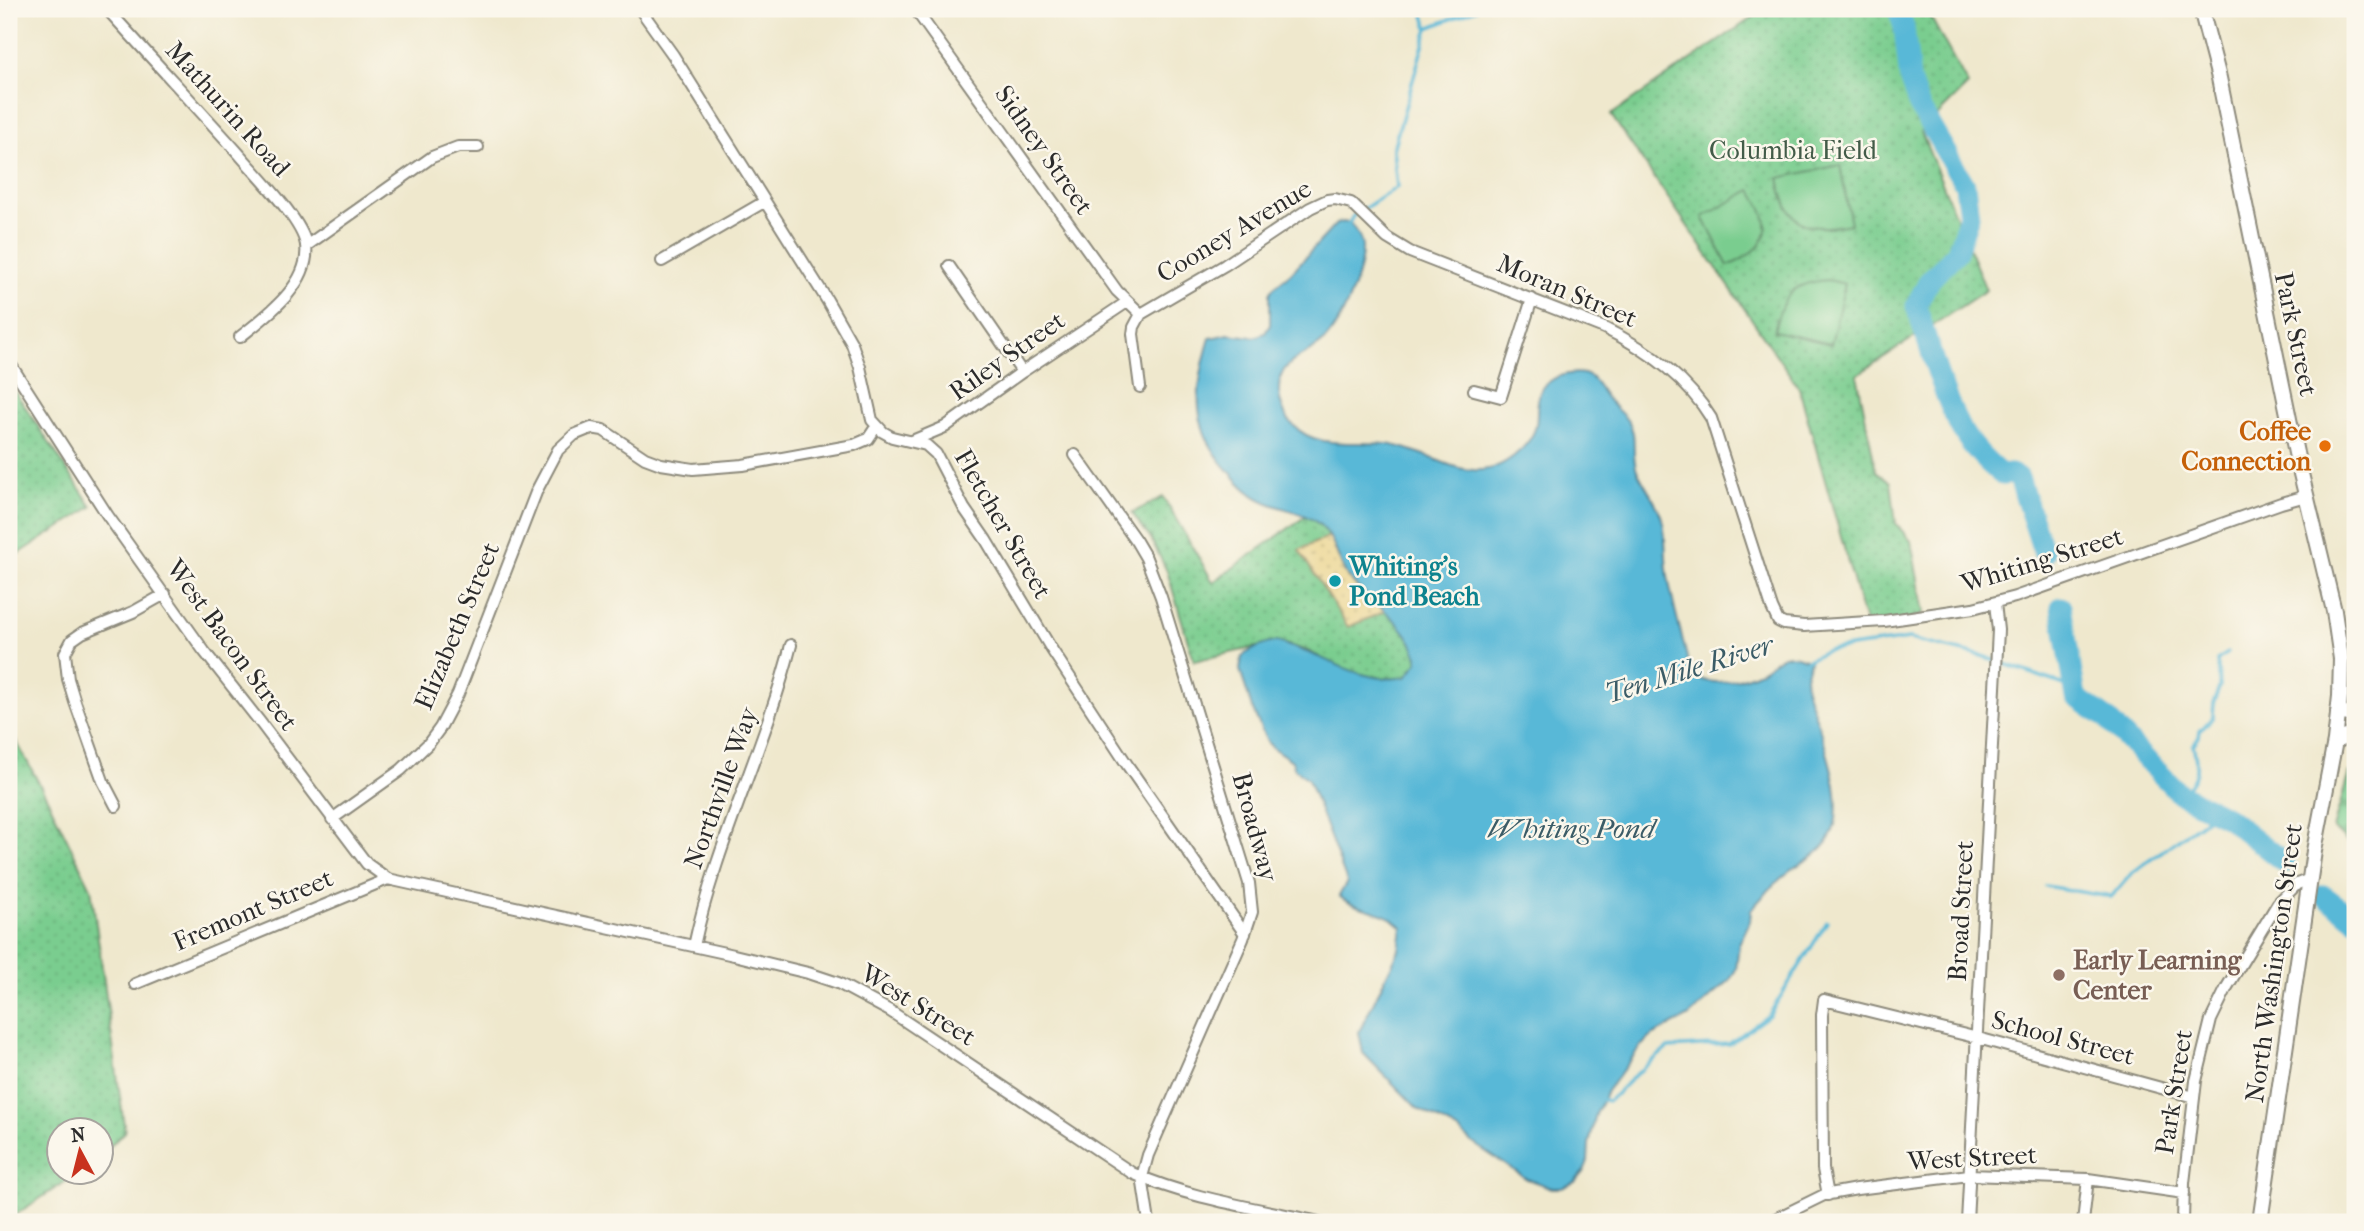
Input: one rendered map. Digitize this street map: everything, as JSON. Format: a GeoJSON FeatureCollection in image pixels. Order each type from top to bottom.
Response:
{"type":"FeatureCollection","features":[{"type":"Feature","properties":{"kind":"main road","name":"Park Street"},"geometry":{"type":"LineString","coordinates":[[2201,9],[2219,78],[2306,496],[2340,644],[2338,712]]}},
{"type":"Feature","properties":{"kind":"main road"},"geometry":{"type":"LineString","coordinates":[[2338,712],[2355,715]]}},
{"type":"Feature","properties":{"kind":"main road","name":"North Washington Street"},"geometry":{"type":"LineString","coordinates":[[2260,1222],[2310,879],[2338,712]]}},
{"type":"Feature","properties":{"kind":"main road"},"geometry":{"type":"LineString","coordinates":[[2335,741],[2355,734]]}},
{"type":"Feature","properties":{"kind":"street","name":"Mathurin Road"},"geometry":{"type":"LineString","coordinates":[[107,9],[278,198],[300,230],[306,246]]}},
{"type":"Feature","properties":{"kind":"street"},"geometry":{"type":"LineString","coordinates":[[640,9],[673,55],[852,344],[860,367],[868,410],[876,426]]}},
{"type":"Feature","properties":{"kind":"street","name":"Sidney Street"},"geometry":{"type":"LineString","coordinates":[[915,9],[1083,244],[1127,302],[1141,314]]}},
{"type":"Feature","properties":{"kind":"street"},"geometry":{"type":"LineString","coordinates":[[240,337],[286,298],[294,286],[306,246],[432,157],[458,148],[478,147]]}},
{"type":"Feature","properties":{"kind":"street","name":"Cooney Avenue"},"geometry":{"type":"LineString","coordinates":[[1140,387],[1133,334],[1141,314],[1225,265],[1320,203],[1335,199],[1345,201],[1359,210],[1387,238],[1410,252]]}},
{"type":"Feature","properties":{"kind":"street"},"geometry":{"type":"LineString","coordinates":[[662,261],[764,202]]}},
{"type":"Feature","properties":{"kind":"street","name":"Moran Street"},"geometry":{"type":"LineString","coordinates":[[1410,252],[1532,299],[1632,342],[1674,373],[1700,399],[1712,418],[1772,608],[1778,621],[1784,624]]}},
{"type":"Feature","properties":{"kind":"street"},"geometry":{"type":"LineString","coordinates":[[949,266],[1022,372]]}},
{"type":"Feature","properties":{"kind":"street"},"geometry":{"type":"LineString","coordinates":[[1474,390],[1501,397],[1532,299]]}},
{"type":"Feature","properties":{"kind":"street","name":"Riley Street"},"geometry":{"type":"LineString","coordinates":[[911,442],[945,427],[1127,302]]}},
{"type":"Feature","properties":{"kind":"street","name":"West Bacon Street"},"geometry":{"type":"LineString","coordinates":[[9,362],[108,516],[204,651],[261,722],[367,864],[388,879],[464,895]]}},
{"type":"Feature","properties":{"kind":"street","name":"Elizabeth Street"},"geometry":{"type":"LineString","coordinates":[[332,819],[401,770],[416,757],[440,728],[458,694],[547,468],[565,442],[574,435],[591,428],[603,430],[645,458],[661,464],[693,469],[743,465],[854,445],[868,439],[876,426]]}},
{"type":"Feature","properties":{"kind":"street","name":"Fletcher Street"},"geometry":{"type":"LineString","coordinates":[[876,426],[892,437],[926,444],[936,454],[964,508],[1052,650],[1128,766],[1245,934]]}},
{"type":"Feature","properties":{"kind":"street","name":"Broadway"},"geometry":{"type":"LineString","coordinates":[[1075,455],[1146,558],[1161,597],[1249,883],[1252,912],[1245,934],[1148,1155],[1142,1177],[1149,1222]]}},
{"type":"Feature","properties":{"kind":"street","name":"Whiting Street"},"geometry":{"type":"LineString","coordinates":[[1784,624],[1804,626],[1884,621],[1995,603],[2306,496]]}},
{"type":"Feature","properties":{"kind":"street"},"geometry":{"type":"LineString","coordinates":[[116,806],[103,781],[75,702],[68,679],[65,653],[72,640],[82,633],[133,612],[165,594]]}},
{"type":"Feature","properties":{"kind":"street","name":"Broad Street"},"geometry":{"type":"LineString","coordinates":[[1967,1222],[1996,668],[1995,603]]}},
{"type":"Feature","properties":{"kind":"street","name":"Northville Way"},"geometry":{"type":"LineString","coordinates":[[694,946],[714,871],[771,717],[791,645]]}},
{"type":"Feature","properties":{"kind":"street","name":"Fremont Street"},"geometry":{"type":"LineString","coordinates":[[135,984],[388,879]]}},
{"type":"Feature","properties":{"kind":"street","name":"Park Street"},"geometry":{"type":"LineString","coordinates":[[2183,1222],[2194,1097],[2205,1038],[2219,1003],[2277,903],[2297,884],[2310,879]]}},
{"type":"Feature","properties":{"kind":"street","name":"West Street"},"geometry":{"type":"LineString","coordinates":[[464,895],[808,973],[856,990],[1132,1173],[1204,1196],[1319,1222]]}},
{"type":"Feature","properties":{"kind":"street","name":"School Street"},"geometry":{"type":"LineString","coordinates":[[1828,1195],[1823,1169],[1824,1000],[1978,1038],[2194,1097]]}},
{"type":"Feature","properties":{"kind":"street","name":"West Street"},"geometry":{"type":"LineString","coordinates":[[1769,1222],[1828,1195],[1969,1175],[2088,1179],[2184,1193]]}},
{"type":"Feature","properties":{"kind":"street"},"geometry":{"type":"LineString","coordinates":[[2083,1222],[2088,1179]]}},
{"type":"Feature","properties":{"kind":"green space","name":"Columbia Field"},"geometry":{"type":"Polygon","coordinates":[[[1765,9],[1926,9],[1968,85],[1921,132],[1986,290],[1857,375],[1876,471],[1891,482],[1896,524],[1911,541],[1924,613],[1882,629],[1866,626],[1799,388],[1611,115],[1765,9]]]}},
{"type":"Feature","properties":{"kind":"green space"},"geometry":{"type":"Polygon","coordinates":[[[1840,165],[1851,224],[1822,227],[1801,222],[1788,207],[1779,178],[1840,165]]]}},
{"type":"Feature","properties":{"kind":"green space"},"geometry":{"type":"Polygon","coordinates":[[[1751,190],[1764,215],[1765,235],[1753,252],[1728,266],[1703,217],[1751,190]]]}},
{"type":"Feature","properties":{"kind":"green space"},"geometry":{"type":"Polygon","coordinates":[[[1828,280],[1845,284],[1831,344],[1774,331],[1781,308],[1790,293],[1805,284],[1828,280]]]}},
{"type":"Feature","properties":{"kind":"green space"},"geometry":{"type":"Polygon","coordinates":[[[14,390],[92,507],[9,560],[9,392],[14,390]]]}},
{"type":"Feature","properties":{"kind":"green space"},"geometry":{"type":"Polygon","coordinates":[[[1163,497],[1213,582],[1306,516],[1315,521],[1326,532],[1344,568],[1408,635],[1418,662],[1406,677],[1398,679],[1367,676],[1340,668],[1308,651],[1279,642],[1194,661],[1167,571],[1151,539],[1132,513],[1163,497]]]}},
{"type":"Feature","properties":{"kind":"green space"},"geometry":{"type":"Polygon","coordinates":[[[9,728],[91,888],[125,1132],[116,1140],[116,1116],[46,1116],[46,1186],[59,1186],[9,1219],[9,728]]]}},
{"type":"Feature","properties":{"kind":"green space"},"geometry":{"type":"Polygon","coordinates":[[[2355,771],[2355,848],[2333,829],[2349,773],[2355,771]]]}},
{"type":"Feature","properties":{"kind":"sand","name":"Whiting's Pond Beach"},"geometry":{"type":"Polygon","coordinates":[[[1330,536],[1343,568],[1355,585],[1386,611],[1348,627],[1299,550],[1330,536]]]}},
{"type":"Feature","properties":{"kind":"water","name":"Whiting Pond"},"geometry":{"type":"Polygon","coordinates":[[[1350,223],[1360,239],[1362,246],[1359,270],[1344,310],[1330,334],[1318,346],[1289,364],[1282,374],[1280,400],[1292,424],[1302,433],[1326,441],[1392,445],[1454,466],[1484,470],[1515,455],[1528,442],[1536,425],[1539,397],[1549,382],[1568,374],[1589,376],[1631,428],[1635,465],[1663,522],[1671,592],[1688,662],[1694,674],[1707,681],[1723,682],[1754,674],[1787,655],[1810,661],[1805,676],[1806,689],[1825,745],[1835,787],[1835,826],[1828,841],[1782,877],[1751,910],[1750,921],[1739,944],[1736,969],[1730,980],[1688,1017],[1653,1035],[1641,1046],[1607,1091],[1596,1114],[1584,1171],[1575,1182],[1562,1188],[1552,1188],[1527,1179],[1458,1130],[1417,1108],[1363,1053],[1359,1032],[1399,950],[1402,927],[1387,916],[1339,896],[1347,882],[1308,779],[1295,769],[1292,761],[1267,742],[1252,708],[1240,670],[1242,656],[1253,649],[1276,642],[1376,677],[1406,677],[1418,662],[1410,640],[1402,629],[1349,579],[1331,539],[1320,525],[1307,517],[1257,498],[1233,476],[1208,440],[1199,409],[1201,375],[1210,338],[1228,334],[1254,337],[1265,333],[1270,325],[1270,293],[1273,288],[1291,273],[1336,224],[1350,223]]]}},
{"type":"Feature","properties":{"kind":"waterway","name":"Ten Mile River"},"geometry":{"type":"LineString","coordinates":[[1348,225],[1353,216],[1397,187],[1393,149],[1428,28],[1422,9]]}},
{"type":"Feature","properties":{"kind":"waterway"},"geometry":{"type":"LineString","coordinates":[[1428,28],[1476,9]]}},
{"type":"Feature","properties":{"kind":"waterway","name":"Ten Mile River"},"geometry":{"type":"LineString","coordinates":[[1898,9],[1904,27],[1910,80],[1919,106],[1965,185],[1969,216],[1957,252],[1928,282],[1916,306],[1941,382],[1959,425],[1973,446],[1996,470],[2002,475],[2011,474],[2019,478],[2044,554]]}},
{"type":"Feature","properties":{"kind":"waterway","name":"Ten Mile River"},"geometry":{"type":"LineString","coordinates":[[2061,607],[2076,697],[2107,719],[2180,794],[2228,818],[2285,863]]}},
{"type":"Feature","properties":{"kind":"waterway","name":"Ten Mile River"},"geometry":{"type":"LineString","coordinates":[[1805,661],[1828,650],[1909,639],[1982,656],[2073,688]]}},
{"type":"Feature","properties":{"kind":"waterway"},"geometry":{"type":"LineString","coordinates":[[2182,795],[2196,772],[2193,745],[2200,731],[2213,717],[2214,701],[2220,686],[2217,660],[2228,653]]}},
{"type":"Feature","properties":{"kind":"waterway"},"geometry":{"type":"LineString","coordinates":[[2046,886],[2111,897],[2132,873],[2216,812]]}},
{"type":"Feature","properties":{"kind":"waterway","name":"Ten Mile River"},"geometry":{"type":"LineString","coordinates":[[2323,895],[2355,919]]}},
{"type":"Feature","properties":{"kind":"waterway"},"geometry":{"type":"LineString","coordinates":[[1599,1099],[1609,1101],[1668,1048],[1729,1044],[1769,1015],[1827,922]]}},
{"type":"Feature","properties":{"kind":"place","name":"Coffee Connection"},"geometry":{"type":"Point","coordinates":[2325,446]}},
{"type":"Feature","properties":{"kind":"place","name":"Whiting's Pond Beach"},"geometry":{"type":"Point","coordinates":[1335,581]}},
{"type":"Feature","properties":{"kind":"place","name":"Early Learning Center"},"geometry":{"type":"Point","coordinates":[2059,975]}}]}
